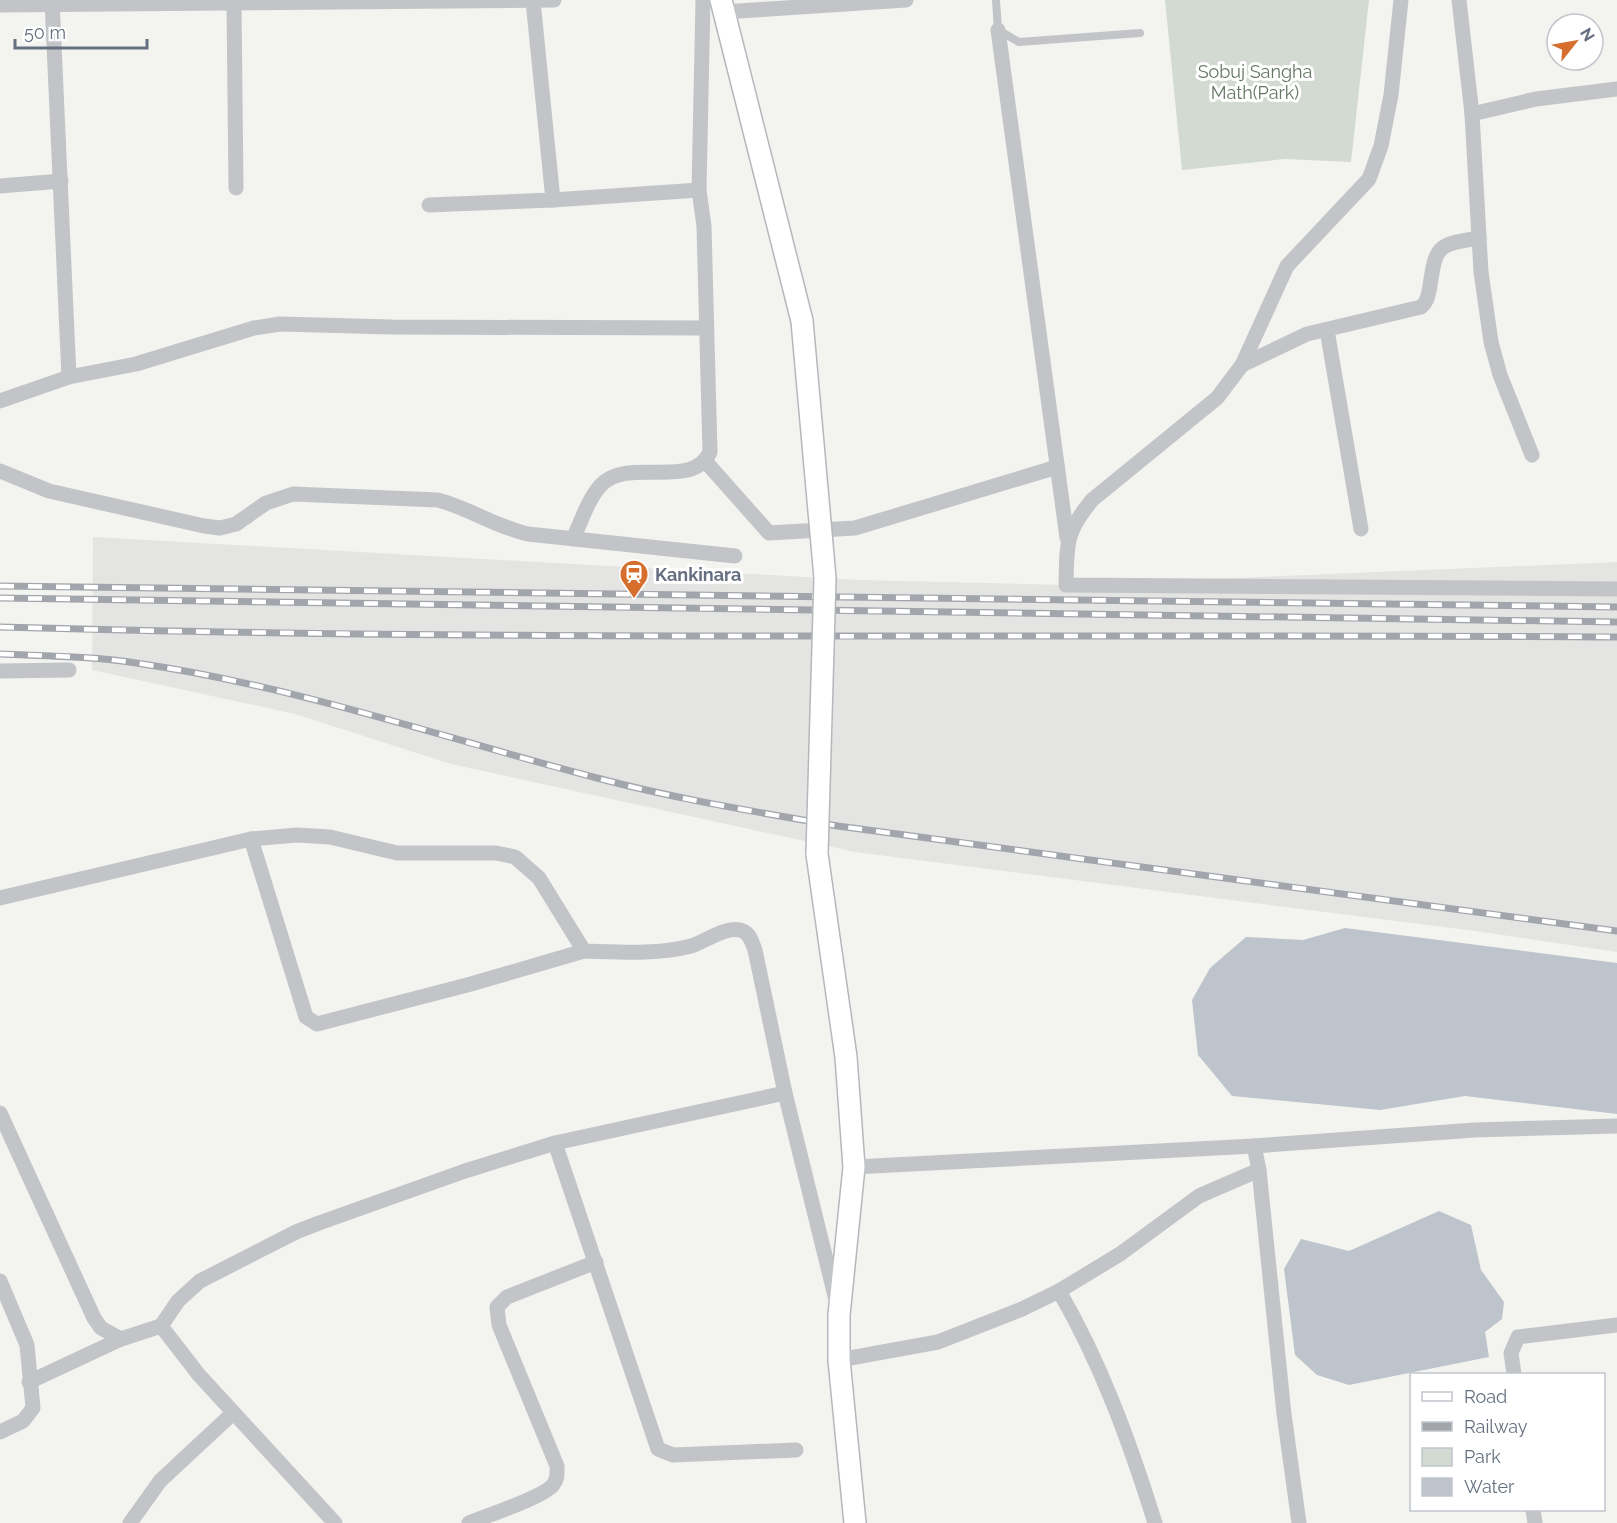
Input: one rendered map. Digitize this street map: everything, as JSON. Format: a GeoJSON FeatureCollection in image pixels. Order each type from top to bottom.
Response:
{"type":"FeatureCollection","features":[{"type":"Feature","properties":{"kind":"main road"},"geometry":{"type":"LineString","coordinates":[[722,6],[802,321],[825,578],[817,854],[846,1057],[854,1167],[839,1315],[839,1360],[855,1523]]}},
{"type":"Feature","properties":{"kind":"street"},"geometry":{"type":"LineString","coordinates":[[0,5],[52,2],[234,4],[554,0]]}},
{"type":"Feature","properties":{"kind":"street"},"geometry":{"type":"LineString","coordinates":[[573,539],[602,484],[623,475],[693,469],[706,462],[710,452],[704,226],[699,190],[703,0]]}},
{"type":"Feature","properties":{"kind":"street"},"geometry":{"type":"LineString","coordinates":[[722,6],[906,0]]}},
{"type":"Feature","properties":{"kind":"street"},"geometry":{"type":"LineString","coordinates":[[1067,538],[1077,518],[1092,500],[1195,419],[1217,398],[1242,365],[1287,266],[1360,190],[1377,165],[1391,95],[1401,0]]}},
{"type":"Feature","properties":{"kind":"street"},"geometry":{"type":"LineString","coordinates":[[1459,0],[1472,114],[1481,272],[1494,359],[1532,455]]}},
{"type":"Feature","properties":{"kind":"street"},"geometry":{"type":"LineString","coordinates":[[533,1],[553,200]]}},
{"type":"Feature","properties":{"kind":"street"},"geometry":{"type":"LineString","coordinates":[[52,2],[55,93],[62,181],[69,377]]}},
{"type":"Feature","properties":{"kind":"street"},"geometry":{"type":"LineString","coordinates":[[234,4],[236,188]]}},
{"type":"Feature","properties":{"kind":"street"},"geometry":{"type":"LineString","coordinates":[[998,30],[1067,538],[1066,585],[1617,589]]}},
{"type":"Feature","properties":{"kind":"street"},"geometry":{"type":"LineString","coordinates":[[1472,114],[1536,99],[1617,89]]}},
{"type":"Feature","properties":{"kind":"street"},"geometry":{"type":"LineString","coordinates":[[0,186],[62,181]]}},
{"type":"Feature","properties":{"kind":"street"},"geometry":{"type":"LineString","coordinates":[[429,205],[553,200],[699,190]]}},
{"type":"Feature","properties":{"kind":"street"},"geometry":{"type":"LineString","coordinates":[[1242,365],[1292,339],[1408,311],[1426,303],[1434,258],[1438,251],[1453,243],[1479,238]]}},
{"type":"Feature","properties":{"kind":"street"},"geometry":{"type":"LineString","coordinates":[[0,401],[69,377],[136,364],[254,328],[280,324],[392,327],[706,328]]}},
{"type":"Feature","properties":{"kind":"street"},"geometry":{"type":"LineString","coordinates":[[1327,330],[1361,529]]}},
{"type":"Feature","properties":{"kind":"street"},"geometry":{"type":"LineString","coordinates":[[706,462],[769,533],[855,528],[1057,467]]}},
{"type":"Feature","properties":{"kind":"street"},"geometry":{"type":"LineString","coordinates":[[0,471],[49,491],[220,528],[236,524],[278,497],[309,493],[438,500],[454,504],[512,530],[573,539],[735,556]]}},
{"type":"Feature","properties":{"kind":"street"},"geometry":{"type":"LineString","coordinates":[[0,672],[69,670]]}},
{"type":"Feature","properties":{"kind":"street"},"geometry":{"type":"LineString","coordinates":[[0,897],[251,839],[297,836],[330,837],[397,853],[496,853],[514,857],[539,878],[584,951]]}},
{"type":"Feature","properties":{"kind":"street"},"geometry":{"type":"LineString","coordinates":[[251,839],[306,1017],[311,1023],[317,1024],[471,984],[584,951],[637,952],[669,949],[690,946],[732,930],[742,930],[750,937],[755,950],[785,1093],[839,1315]]}},
{"type":"Feature","properties":{"kind":"street"},"geometry":{"type":"LineString","coordinates":[[29,1382],[121,1339],[161,1326],[178,1301],[200,1281],[296,1232],[454,1175],[555,1143],[785,1093]]}},
{"type":"Feature","properties":{"kind":"street"},"geometry":{"type":"LineString","coordinates":[[0,1113],[93,1318],[101,1328],[121,1339]]}},
{"type":"Feature","properties":{"kind":"street"},"geometry":{"type":"LineString","coordinates":[[854,1167],[1254,1146],[1475,1130],[1617,1126]]}},
{"type":"Feature","properties":{"kind":"street"},"geometry":{"type":"LineString","coordinates":[[555,1143],[658,1449],[673,1455],[796,1450]]}},
{"type":"Feature","properties":{"kind":"street"},"geometry":{"type":"LineString","coordinates":[[1254,1146],[1259,1170],[1284,1414],[1299,1523]]}},
{"type":"Feature","properties":{"kind":"street"},"geometry":{"type":"LineString","coordinates":[[839,1360],[938,1342],[1022,1309],[1059,1291],[1120,1254],[1199,1196],[1259,1170]]}},
{"type":"Feature","properties":{"kind":"street"},"geometry":{"type":"LineString","coordinates":[[470,1523],[543,1492],[554,1484],[558,1476],[557,1466],[499,1325],[496,1307],[507,1297],[596,1262]]}},
{"type":"Feature","properties":{"kind":"street"},"geometry":{"type":"LineString","coordinates":[[0,1281],[27,1345],[33,1408],[30,1415],[0,1432]]}},
{"type":"Feature","properties":{"kind":"street"},"geometry":{"type":"LineString","coordinates":[[1059,1291],[1100,1372],[1129,1442],[1155,1523]]}},
{"type":"Feature","properties":{"kind":"street"},"geometry":{"type":"LineString","coordinates":[[1514,1373],[1511,1353],[1518,1337],[1617,1325]]}},
{"type":"Feature","properties":{"kind":"street"},"geometry":{"type":"LineString","coordinates":[[161,1326],[233,1413],[335,1523]]}},
{"type":"Feature","properties":{"kind":"street"},"geometry":{"type":"LineString","coordinates":[[130,1523],[160,1481],[233,1413]]}},
{"type":"Feature","properties":{"kind":"lane"},"geometry":{"type":"LineString","coordinates":[[996,0],[998,30],[1019,42],[1140,33]]}},
{"type":"Feature","properties":{"kind":"shaded area"},"geometry":{"type":"Polygon","coordinates":[[[93,537],[859,580],[1066,585],[1617,562],[1617,952],[1475,931],[855,852],[451,764],[295,714],[92,670],[93,537]]]}},
{"type":"Feature","properties":{"kind":"green space","name":"Sobuj Sangha Math(Park)"},"geometry":{"type":"Polygon","coordinates":[[[1165,0],[1369,0],[1351,162],[1285,159],[1182,170],[1165,0]]]}},
{"type":"Feature","properties":{"kind":"water"},"geometry":{"type":"Polygon","coordinates":[[[1345,928],[1617,963],[1617,1114],[1465,1096],[1380,1110],[1232,1096],[1198,1055],[1192,1000],[1210,968],[1246,937],[1303,940],[1345,928]]]}},
{"type":"Feature","properties":{"kind":"water"},"geometry":{"type":"Polygon","coordinates":[[[1439,1211],[1471,1225],[1481,1270],[1504,1302],[1502,1319],[1485,1332],[1489,1357],[1349,1385],[1317,1375],[1295,1355],[1284,1269],[1301,1239],[1349,1251],[1439,1211]]]}},
{"type":"Feature","properties":{"kind":"railway"},"geometry":{"type":"LineString","coordinates":[[0,586],[1617,607]]}},
{"type":"Feature","properties":{"kind":"railway"},"geometry":{"type":"LineString","coordinates":[[0,598],[1617,622]]}},
{"type":"Feature","properties":{"kind":"railway"},"geometry":{"type":"LineString","coordinates":[[0,627],[202,632],[606,636],[1617,637]]}},
{"type":"Feature","properties":{"kind":"railway"},"geometry":{"type":"LineString","coordinates":[[0,654],[102,659],[195,673],[311,699],[627,786],[717,805],[838,826],[1617,931]]}},
{"type":"Feature","properties":{"kind":"place","name":"Kankinara"},"geometry":{"type":"Point","coordinates":[634,600]}}]}
